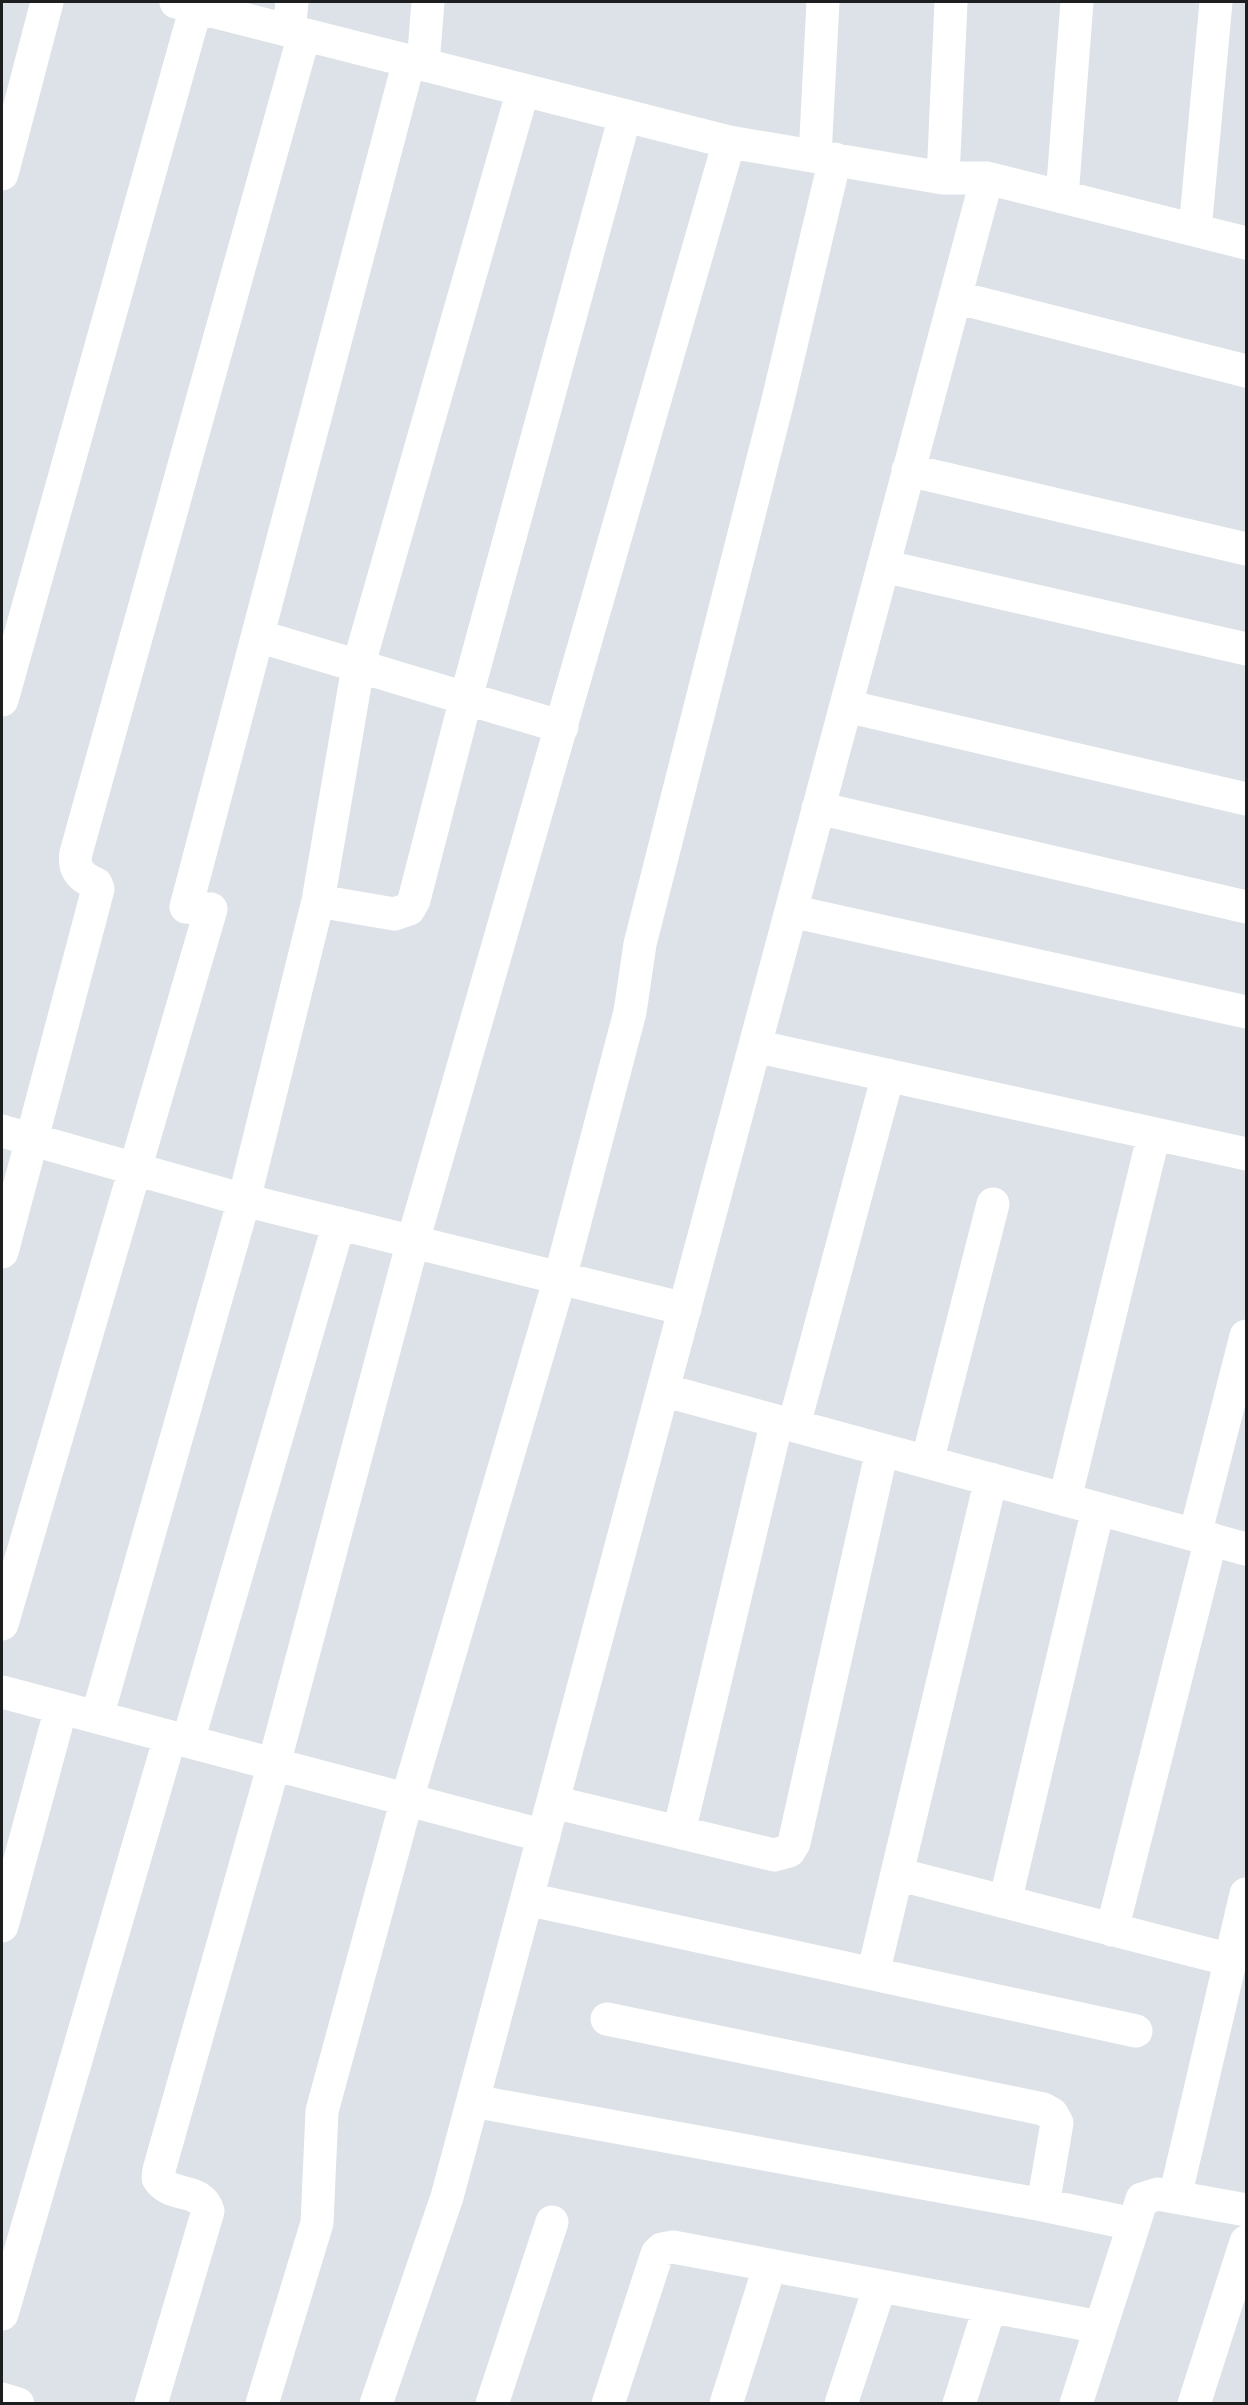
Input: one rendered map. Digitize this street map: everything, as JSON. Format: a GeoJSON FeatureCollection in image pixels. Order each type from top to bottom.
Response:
{"type":"FeatureCollection","features":[{"type":"Feature","properties":{"kind":"street"},"geometry":{"type":"LineString","coordinates":[[2,174],[47,2]]}},
{"type":"Feature","properties":{"kind":"street"},"geometry":{"type":"LineString","coordinates":[[2,1624],[211,909],[186,907],[416,63],[428,2]]}},
{"type":"Feature","properties":{"kind":"street"},"geometry":{"type":"LineString","coordinates":[[262,2403],[317,2223],[322,2111],[407,1799],[560,1278],[630,1012],[640,944],[778,400],[825,158],[823,2]]}},
{"type":"Feature","properties":{"kind":"street"},"geometry":{"type":"LineString","coordinates":[[943,178],[951,2]]}},
{"type":"Feature","properties":{"kind":"street"},"geometry":{"type":"LineString","coordinates":[[1062,197],[1077,2]]}},
{"type":"Feature","properties":{"kind":"street"},"geometry":{"type":"LineString","coordinates":[[1195,230],[1216,2]]}},
{"type":"Feature","properties":{"kind":"street"},"geometry":{"type":"LineString","coordinates":[[2,700],[186,4],[295,22],[416,63],[729,142],[943,178],[987,178],[1246,243]]}},
{"type":"Feature","properties":{"kind":"street"},"geometry":{"type":"LineString","coordinates":[[2,1252],[98,889],[96,884],[82,878],[77,869],[76,853],[295,22]]}},
{"type":"Feature","properties":{"kind":"street"},"geometry":{"type":"LineString","coordinates":[[97,1717],[244,1200],[318,901],[358,667],[523,90]]}},
{"type":"Feature","properties":{"kind":"street"},"geometry":{"type":"LineString","coordinates":[[318,901],[394,914],[409,909],[414,900],[466,698],[625,116]]}},
{"type":"Feature","properties":{"kind":"street"},"geometry":{"type":"LineString","coordinates":[[151,2403],[208,2211],[205,2202],[198,2196],[168,2189],[161,2183],[159,2170],[274,1764],[413,1241],[729,142]]}},
{"type":"Feature","properties":{"kind":"street"},"geometry":{"type":"LineString","coordinates":[[376,2403],[447,2197],[987,178]]}},
{"type":"Feature","properties":{"kind":"street"},"geometry":{"type":"LineString","coordinates":[[955,297],[1246,371]]}},
{"type":"Feature","properties":{"kind":"street"},"geometry":{"type":"LineString","coordinates":[[908,470],[1246,549]]}},
{"type":"Feature","properties":{"kind":"street"},"geometry":{"type":"LineString","coordinates":[[883,566],[1246,649]]}},
{"type":"Feature","properties":{"kind":"street"},"geometry":{"type":"LineString","coordinates":[[258,636],[562,727]]}},
{"type":"Feature","properties":{"kind":"street"},"geometry":{"type":"LineString","coordinates":[[846,706],[1246,799]]}},
{"type":"Feature","properties":{"kind":"street"},"geometry":{"type":"LineString","coordinates":[[818,808],[1246,907]]}},
{"type":"Feature","properties":{"kind":"street"},"geometry":{"type":"LineString","coordinates":[[791,911],[1246,1012]]}},
{"type":"Feature","properties":{"kind":"street"},"geometry":{"type":"LineString","coordinates":[[755,1046],[1246,1154]]}},
{"type":"Feature","properties":{"kind":"street"},"geometry":{"type":"LineString","coordinates":[[679,1832],[786,1423],[888,1075]]}},
{"type":"Feature","properties":{"kind":"street"},"geometry":{"type":"LineString","coordinates":[[2,1131],[244,1200],[685,1309]]}},
{"type":"Feature","properties":{"kind":"street"},"geometry":{"type":"LineString","coordinates":[[1065,1499],[1154,1134]]}},
{"type":"Feature","properties":{"kind":"street"},"geometry":{"type":"LineString","coordinates":[[927,1462],[993,1204]]}},
{"type":"Feature","properties":{"kind":"street"},"geometry":{"type":"LineString","coordinates":[[2,2314],[339,1223]]}},
{"type":"Feature","properties":{"kind":"street"},"geometry":{"type":"LineString","coordinates":[[1112,1930],[1203,1537],[1246,1336]]}},
{"type":"Feature","properties":{"kind":"street"},"geometry":{"type":"LineString","coordinates":[[663,1390],[1246,1549]]}},
{"type":"Feature","properties":{"kind":"street"},"geometry":{"type":"LineString","coordinates":[[553,1802],[774,1855],[789,1851],[794,1843],[882,1450]]}},
{"type":"Feature","properties":{"kind":"street"},"geometry":{"type":"LineString","coordinates":[[873,1974],[991,1479]]}},
{"type":"Feature","properties":{"kind":"street"},"geometry":{"type":"LineString","coordinates":[[1005,1902],[1098,1509]]}},
{"type":"Feature","properties":{"kind":"street"},"geometry":{"type":"LineString","coordinates":[[2,1692],[544,1836]]}},
{"type":"Feature","properties":{"kind":"street"},"geometry":{"type":"LineString","coordinates":[[2,1926],[61,1708]]}},
{"type":"Feature","properties":{"kind":"street"},"geometry":{"type":"LineString","coordinates":[[897,1874],[1231,1960]]}},
{"type":"Feature","properties":{"kind":"street"},"geometry":{"type":"LineString","coordinates":[[1175,2197],[1246,1894]]}},
{"type":"Feature","properties":{"kind":"street"},"geometry":{"type":"LineString","coordinates":[[527,1899],[1136,2031]]}},
{"type":"Feature","properties":{"kind":"street"},"geometry":{"type":"LineString","coordinates":[[607,2019],[1043,2109],[1052,2114],[1057,2123],[1043,2205]]}},
{"type":"Feature","properties":{"kind":"street"},"geometry":{"type":"LineString","coordinates":[[473,2101],[1043,2205],[1133,2224]]}},
{"type":"Feature","properties":{"kind":"street"},"geometry":{"type":"LineString","coordinates":[[1076,2403],[1142,2199],[1158,2194],[1246,2210]]}},
{"type":"Feature","properties":{"kind":"street"},"geometry":{"type":"LineString","coordinates":[[492,2403],[552,2222]]}},
{"type":"Feature","properties":{"kind":"street"},"geometry":{"type":"LineString","coordinates":[[1194,2403],[1246,2242]]}},
{"type":"Feature","properties":{"kind":"street"},"geometry":{"type":"LineString","coordinates":[[608,2403],[653,2264],[662,2249],[673,2247],[1100,2327]]}},
{"type":"Feature","properties":{"kind":"street"},"geometry":{"type":"LineString","coordinates":[[726,2403],[770,2265]]}},
{"type":"Feature","properties":{"kind":"street"},"geometry":{"type":"LineString","coordinates":[[841,2403],[880,2286]]}},
{"type":"Feature","properties":{"kind":"street"},"geometry":{"type":"LineString","coordinates":[[959,2403],[990,2306]]}},
{"type":"Feature","properties":{"kind":"street"},"geometry":{"type":"LineString","coordinates":[[2,2399],[18,2403]]}}]}
